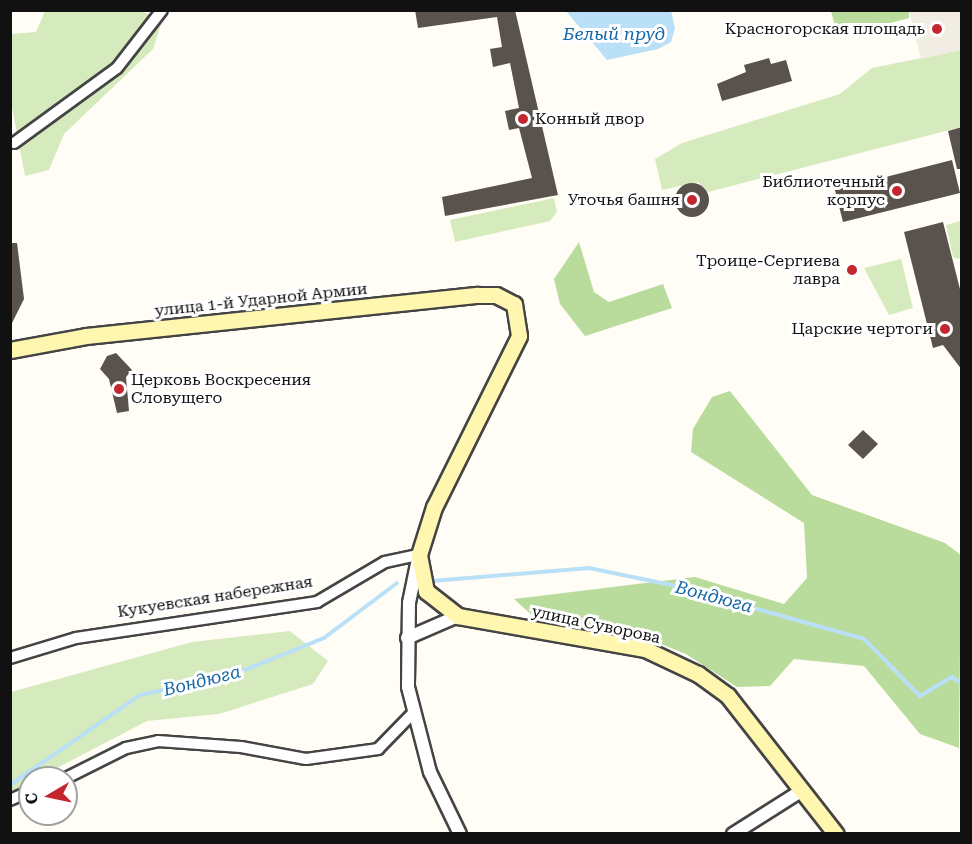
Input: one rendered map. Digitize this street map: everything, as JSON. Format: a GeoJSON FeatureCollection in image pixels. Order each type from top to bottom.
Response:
{"type":"FeatureCollection","features":[{"type":"Feature","properties":{"kind":"main road","name":"улица 1-й Ударной Армии"},"geometry":{"type":"LineString","coordinates":[[10,350],[86,336],[478,295],[496,295],[514,304],[519,336],[434,507],[419,555]]}},
{"type":"Feature","properties":{"kind":"main road","name":"улица Суворова"},"geometry":{"type":"LineString","coordinates":[[419,555],[426,591],[458,616],[645,649],[668,658],[728,696],[836,834]]}},
{"type":"Feature","properties":{"kind":"street"},"geometry":{"type":"LineString","coordinates":[[14,143],[117,68],[162,10]]}},
{"type":"Feature","properties":{"kind":"street"},"geometry":{"type":"LineString","coordinates":[[419,555],[407,638],[414,712],[430,772],[460,834]]}},
{"type":"Feature","properties":{"kind":"street","name":"Кукуевская набережная"},"geometry":{"type":"LineString","coordinates":[[10,658],[76,638],[317,602],[385,562],[419,555]]}},
{"type":"Feature","properties":{"kind":"street"},"geometry":{"type":"LineString","coordinates":[[407,638],[458,616]]}},
{"type":"Feature","properties":{"kind":"street"},"geometry":{"type":"LineString","coordinates":[[78,772],[126,748],[158,741],[241,747],[306,759],[378,749],[414,712]]}},
{"type":"Feature","properties":{"kind":"street"},"geometry":{"type":"LineString","coordinates":[[734,834],[801,791]]}},
{"type":"Feature","properties":{"kind":"green space"},"geometry":{"type":"Polygon","coordinates":[[[45,11],[138,11],[163,18],[153,49],[64,134],[49,170],[25,176],[11,102],[11,34],[36,32],[45,11]]]}},
{"type":"Feature","properties":{"kind":"green space"},"geometry":{"type":"Polygon","coordinates":[[[831,11],[909,11],[909,18],[838,37],[831,11]]]}},
{"type":"Feature","properties":{"kind":"green space"},"geometry":{"type":"Polygon","coordinates":[[[961,50],[961,127],[708,192],[698,182],[662,190],[655,159],[682,143],[840,94],[872,68],[961,50]]]}},
{"type":"Feature","properties":{"kind":"green space"},"geometry":{"type":"Polygon","coordinates":[[[554,198],[557,212],[550,221],[455,242],[450,220],[554,198]]]}},
{"type":"Feature","properties":{"kind":"green space"},"geometry":{"type":"Polygon","coordinates":[[[961,221],[961,258],[958,259],[953,257],[946,225],[961,221]]]}},
{"type":"Feature","properties":{"kind":"green space"},"geometry":{"type":"Polygon","coordinates":[[[579,242],[594,292],[609,302],[663,284],[672,308],[585,336],[560,304],[554,279],[579,242]]]}},
{"type":"Feature","properties":{"kind":"green space"},"geometry":{"type":"Polygon","coordinates":[[[901,259],[913,308],[889,315],[864,268],[901,259]]]}},
{"type":"Feature","properties":{"kind":"green space"},"geometry":{"type":"Polygon","coordinates":[[[730,391],[812,495],[945,543],[961,555],[959,748],[920,734],[864,666],[794,659],[770,686],[737,687],[686,654],[633,633],[575,633],[535,618],[514,599],[695,577],[784,604],[807,578],[804,523],[691,452],[693,429],[712,397],[730,391]]]}},
{"type":"Feature","properties":{"kind":"green space"},"geometry":{"type":"Polygon","coordinates":[[[290,631],[328,661],[313,684],[219,714],[147,721],[61,766],[18,766],[18,788],[11,792],[11,692],[192,642],[290,631]]]}},
{"type":"Feature","properties":{"kind":"shaded area","name":"Красногорская площадь"},"geometry":{"type":"Polygon","coordinates":[[[909,11],[961,11],[961,50],[921,59],[909,11]]]}},
{"type":"Feature","properties":{"kind":"water","name":"Белый пруд"},"geometry":{"type":"Polygon","coordinates":[[[566,11],[671,11],[675,28],[671,42],[658,49],[607,60],[566,11]]]}},
{"type":"Feature","properties":{"kind":"building","name":"Конный двор"},"geometry":{"type":"Polygon","coordinates":[[[415,10],[515,10],[558,195],[445,216],[442,197],[532,178],[519,128],[509,130],[505,111],[519,108],[510,63],[493,67],[490,49],[502,47],[497,17],[418,28],[415,10]]]}},
{"type":"Feature","properties":{"kind":"building"},"geometry":{"type":"Polygon","coordinates":[[[769,58],[771,64],[786,60],[792,81],[722,101],[717,84],[746,72],[744,65],[769,58]]]}},
{"type":"Feature","properties":{"kind":"building"},"geometry":{"type":"Polygon","coordinates":[[[962,127],[962,169],[957,169],[948,131],[962,127]]]}},
{"type":"Feature","properties":{"kind":"building","name":"Библиотечный корпус"},"geometry":{"type":"Polygon","coordinates":[[[952,160],[960,193],[843,222],[835,190],[952,160]]]}},
{"type":"Feature","properties":{"kind":"building","name":"Уточья башня"},"geometry":{"type":"Polygon","coordinates":[[[692,183],[704,188],[709,200],[704,212],[692,217],[680,212],[675,200],[680,188],[692,183]]]}},
{"type":"Feature","properties":{"kind":"building"},"geometry":{"type":"Polygon","coordinates":[[[943,222],[962,297],[962,370],[943,345],[933,348],[904,232],[943,222]]]}},
{"type":"Feature","properties":{"kind":"building"},"geometry":{"type":"Polygon","coordinates":[[[10,243],[17,243],[24,299],[10,327],[10,243]]]}},
{"type":"Feature","properties":{"kind":"building","name":"Церковь Воскресения Словущего"},"geometry":{"type":"Polygon","coordinates":[[[116,353],[132,370],[126,377],[129,411],[117,413],[109,379],[100,369],[107,356],[116,353]]]}},
{"type":"Feature","properties":{"kind":"building"},"geometry":{"type":"Polygon","coordinates":[[[863,430],[878,444],[863,459],[848,445],[863,430]]]}},
{"type":"Feature","properties":{"kind":"waterway","name":"Вондюга"},"geometry":{"type":"LineString","coordinates":[[432,581],[589,568],[671,585],[864,639],[920,696],[952,677],[962,684]]}},
{"type":"Feature","properties":{"kind":"waterway","name":"Вондюга"},"geometry":{"type":"LineString","coordinates":[[10,785],[140,695],[230,676],[324,638],[397,583]]}},
{"type":"Feature","properties":{"kind":"place","name":"Красногорская площадь"},"geometry":{"type":"Point","coordinates":[937,29]}},
{"type":"Feature","properties":{"kind":"place","name":"Конный двор"},"geometry":{"type":"Point","coordinates":[523,119]}},
{"type":"Feature","properties":{"kind":"place","name":"Библиотечный корпус"},"geometry":{"type":"Point","coordinates":[897,191]}},
{"type":"Feature","properties":{"kind":"place","name":"Уточья башня"},"geometry":{"type":"Point","coordinates":[692,200]}},
{"type":"Feature","properties":{"kind":"place","name":"Троице-Сергиева лавра"},"geometry":{"type":"Point","coordinates":[852,270]}},
{"type":"Feature","properties":{"kind":"place","name":"Царские чертоги"},"geometry":{"type":"Point","coordinates":[945,329]}},
{"type":"Feature","properties":{"kind":"place","name":"Церковь Воскресения Словущего"},"geometry":{"type":"Point","coordinates":[119,389]}}]}
